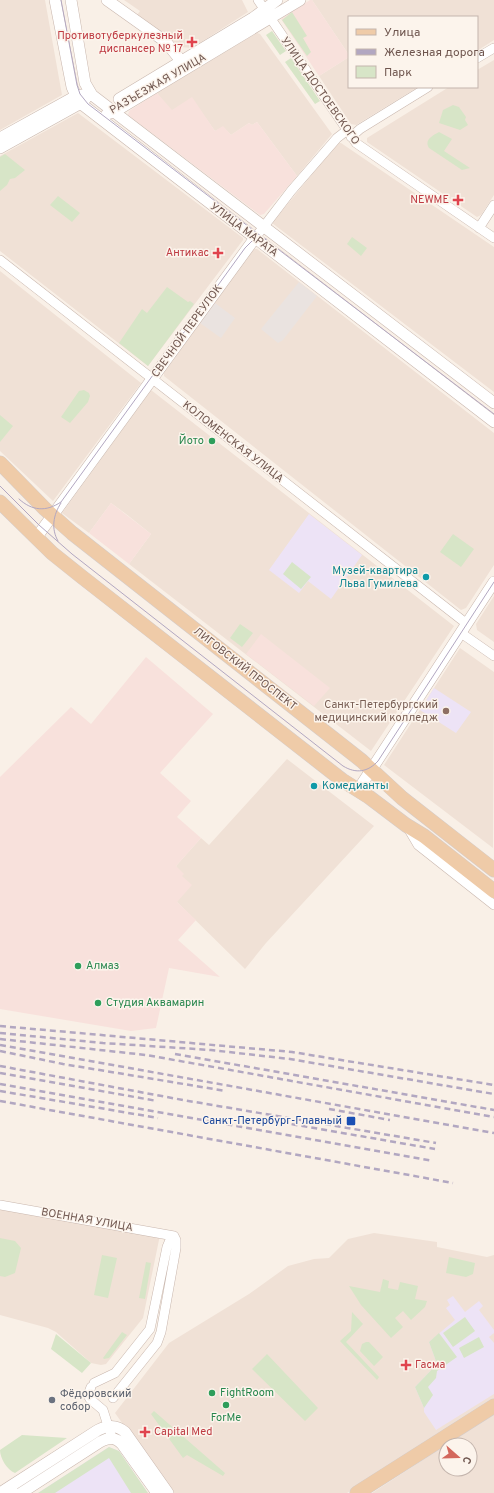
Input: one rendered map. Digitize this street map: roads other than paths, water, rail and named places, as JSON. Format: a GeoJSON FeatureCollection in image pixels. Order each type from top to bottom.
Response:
{"type":"FeatureCollection","features":[{"type":"Feature","properties":{"kind":"main road","name":"ЛИГОВСКИЙ ПРОСПЕКТ"},"geometry":{"type":"LineString","coordinates":[[0,463],[52,516],[93,550],[362,761],[366,784],[406,825],[424,836],[494,891]]}},
{"type":"Feature","properties":{"kind":"main road","name":"ЛИГОВСКИЙ ПРОСПЕКТ"},"geometry":{"type":"LineString","coordinates":[[0,502],[36,538],[76,572],[342,780],[366,784],[384,783],[494,870]]}},
{"type":"Feature","properties":{"kind":"main road"},"geometry":{"type":"LineString","coordinates":[[358,1493],[494,1406]]}},
{"type":"Feature","properties":{"kind":"street"},"geometry":{"type":"LineString","coordinates":[[55,0],[71,83],[78,100]]}},
{"type":"Feature","properties":{"kind":"street"},"geometry":{"type":"LineString","coordinates":[[0,138],[91,94],[86,83],[71,0]]}},
{"type":"Feature","properties":{"kind":"street"},"geometry":{"type":"LineString","coordinates":[[107,0],[166,42],[184,64]]}},
{"type":"Feature","properties":{"kind":"street","name":"РАЗЪЕЗЖАЯ УЛИЦА"},"geometry":{"type":"LineString","coordinates":[[97,117],[184,64],[278,0]]}},
{"type":"Feature","properties":{"kind":"street","name":"РАЗЪЕЗЖАЯ УЛИЦА"},"geometry":{"type":"LineString","coordinates":[[264,9],[300,0]]}},
{"type":"Feature","properties":{"kind":"street","name":"УЛИЦА ДОСТОЕВСКОГО"},"geometry":{"type":"LineString","coordinates":[[264,9],[349,134],[365,151],[494,238]]}},
{"type":"Feature","properties":{"kind":"street"},"geometry":{"type":"LineString","coordinates":[[478,57],[494,48]]}},
{"type":"Feature","properties":{"kind":"street","name":"СВЕЧНОЙ ПЕРЕУЛОК"},"geometry":{"type":"LineString","coordinates":[[36,538],[263,226],[332,143],[360,129],[426,88]]}},
{"type":"Feature","properties":{"kind":"street","name":"УЛИЦА МАРАТА"},"geometry":{"type":"LineString","coordinates":[[91,94],[494,403]]}},
{"type":"Feature","properties":{"kind":"street"},"geometry":{"type":"LineString","coordinates":[[0,148],[78,100]]}},
{"type":"Feature","properties":{"kind":"street","name":"УЛИЦА МАРАТА"},"geometry":{"type":"LineString","coordinates":[[78,100],[97,117],[494,422]]}},
{"type":"Feature","properties":{"kind":"street"},"geometry":{"type":"LineString","coordinates":[[479,228],[494,205]]}},
{"type":"Feature","properties":{"kind":"street","name":"КОЛОМЕНСКАЯ УЛИЦА"},"geometry":{"type":"LineString","coordinates":[[0,260],[152,379],[464,628],[494,656]]}},
{"type":"Feature","properties":{"kind":"street"},"geometry":{"type":"LineString","coordinates":[[366,784],[494,582]]}},
{"type":"Feature","properties":{"kind":"street"},"geometry":{"type":"LineString","coordinates":[[406,825],[418,845],[494,905]]}},
{"type":"Feature","properties":{"kind":"street","name":"ВОЕННАЯ УЛИЦА"},"geometry":{"type":"LineString","coordinates":[[0,1204],[174,1236]]}},
{"type":"Feature","properties":{"kind":"street"},"geometry":{"type":"LineString","coordinates":[[157,1493],[122,1444],[112,1438],[103,1410],[90,1399],[88,1395],[92,1385],[115,1372],[150,1329],[167,1247],[170,1240],[174,1236]]}},
{"type":"Feature","properties":{"kind":"street"},"geometry":{"type":"LineString","coordinates":[[103,1410],[158,1339],[176,1248],[174,1236]]}},
{"type":"Feature","properties":{"kind":"street"},"geometry":{"type":"LineString","coordinates":[[0,1493],[12,1490],[94,1432],[108,1426],[118,1427],[125,1432],[168,1493]]}},
{"type":"Feature","properties":{"kind":"street"},"geometry":{"type":"LineString","coordinates":[[21,1493],[100,1442],[112,1438]]}},
{"type":"Feature","properties":{"kind":"tram line"},"geometry":{"type":"LineString","coordinates":[[61,0],[77,85],[80,94],[88,104],[494,414]]}},
{"type":"Feature","properties":{"kind":"tram line"},"geometry":{"type":"LineString","coordinates":[[19,499],[29,506],[39,509],[45,509],[61,502],[245,248],[252,241],[266,239]]}},
{"type":"Feature","properties":{"kind":"tram line"},"geometry":{"type":"LineString","coordinates":[[0,486],[39,525],[72,554],[343,766],[357,771],[366,770],[378,761],[494,582]]}},
{"type":"Feature","properties":{"kind":"tram line"},"geometry":{"type":"LineString","coordinates":[[58,541],[54,532],[54,522],[56,512],[61,503]]}},
{"type":"Feature","properties":{"kind":"railway"},"geometry":{"type":"LineString","coordinates":[[0,1026],[292,1052],[494,1085]]}},
{"type":"Feature","properties":{"kind":"railway"},"geometry":{"type":"LineString","coordinates":[[0,1033],[103,1043],[211,1050],[290,1059],[494,1094]]}},
{"type":"Feature","properties":{"kind":"railway"},"geometry":{"type":"LineString","coordinates":[[0,1039],[146,1055],[494,1117]]}},
{"type":"Feature","properties":{"kind":"railway"},"geometry":{"type":"LineString","coordinates":[[0,1045],[494,1133]]}},
{"type":"Feature","properties":{"kind":"railway"},"geometry":{"type":"LineString","coordinates":[[0,1051],[63,1064],[226,1091]]}},
{"type":"Feature","properties":{"kind":"railway"},"geometry":{"type":"LineString","coordinates":[[175,1054],[494,1110]]}},
{"type":"Feature","properties":{"kind":"railway"},"geometry":{"type":"LineString","coordinates":[[0,1066],[183,1100],[436,1143]]}},
{"type":"Feature","properties":{"kind":"railway"},"geometry":{"type":"LineString","coordinates":[[0,1073],[157,1101]]}},
{"type":"Feature","properties":{"kind":"railway"},"geometry":{"type":"LineString","coordinates":[[0,1084],[433,1161]]}},
{"type":"Feature","properties":{"kind":"railway"},"geometry":{"type":"LineString","coordinates":[[0,1091],[158,1118]]}},
{"type":"Feature","properties":{"kind":"railway"},"geometry":{"type":"LineString","coordinates":[[0,1101],[453,1183]]}},
{"type":"Feature","properties":{"kind":"railway"},"geometry":{"type":"LineString","coordinates":[[329,1109],[390,1120]]}},
{"type":"Feature","properties":{"kind":"railway"},"geometry":{"type":"LineString","coordinates":[[262,1119],[435,1149]]}},
{"type":"Feature","properties":{"kind":"place","name":"Противотуберкулезный диспансер № 17"},"geometry":{"type":"Point","coordinates":[192,42]}},
{"type":"Feature","properties":{"kind":"place","name":"NEWME"},"geometry":{"type":"Point","coordinates":[458,200]}},
{"type":"Feature","properties":{"kind":"place","name":"Антикас"},"geometry":{"type":"Point","coordinates":[218,253]}},
{"type":"Feature","properties":{"kind":"place","name":"Йото"},"geometry":{"type":"Point","coordinates":[212,441]}},
{"type":"Feature","properties":{"kind":"place","name":"Музей-квартира Льва Гумилева"},"geometry":{"type":"Point","coordinates":[426,577]}},
{"type":"Feature","properties":{"kind":"place","name":"Санкт-Петербургский медицинский колледж"},"geometry":{"type":"Point","coordinates":[446,711]}},
{"type":"Feature","properties":{"kind":"place","name":"Комедианты"},"geometry":{"type":"Point","coordinates":[314,786]}},
{"type":"Feature","properties":{"kind":"place","name":"Алмаз"},"geometry":{"type":"Point","coordinates":[78,966]}},
{"type":"Feature","properties":{"kind":"place","name":"Студия Аквамарин"},"geometry":{"type":"Point","coordinates":[98,1003]}},
{"type":"Feature","properties":{"kind":"place","name":"Санкт-Петербург-Главный"},"geometry":{"type":"Point","coordinates":[351,1121]}},
{"type":"Feature","properties":{"kind":"place","name":"Гасма"},"geometry":{"type":"Point","coordinates":[406,1365]}},
{"type":"Feature","properties":{"kind":"place","name":"FightRoom"},"geometry":{"type":"Point","coordinates":[212,1393]}},
{"type":"Feature","properties":{"kind":"place","name":"Фёдоровский собор"},"geometry":{"type":"Point","coordinates":[52,1400]}},
{"type":"Feature","properties":{"kind":"place","name":"ForMe"},"geometry":{"type":"Point","coordinates":[226,1405]}},
{"type":"Feature","properties":{"kind":"place","name":"Capital Med"},"geometry":{"type":"Point","coordinates":[145,1432]}}]}
